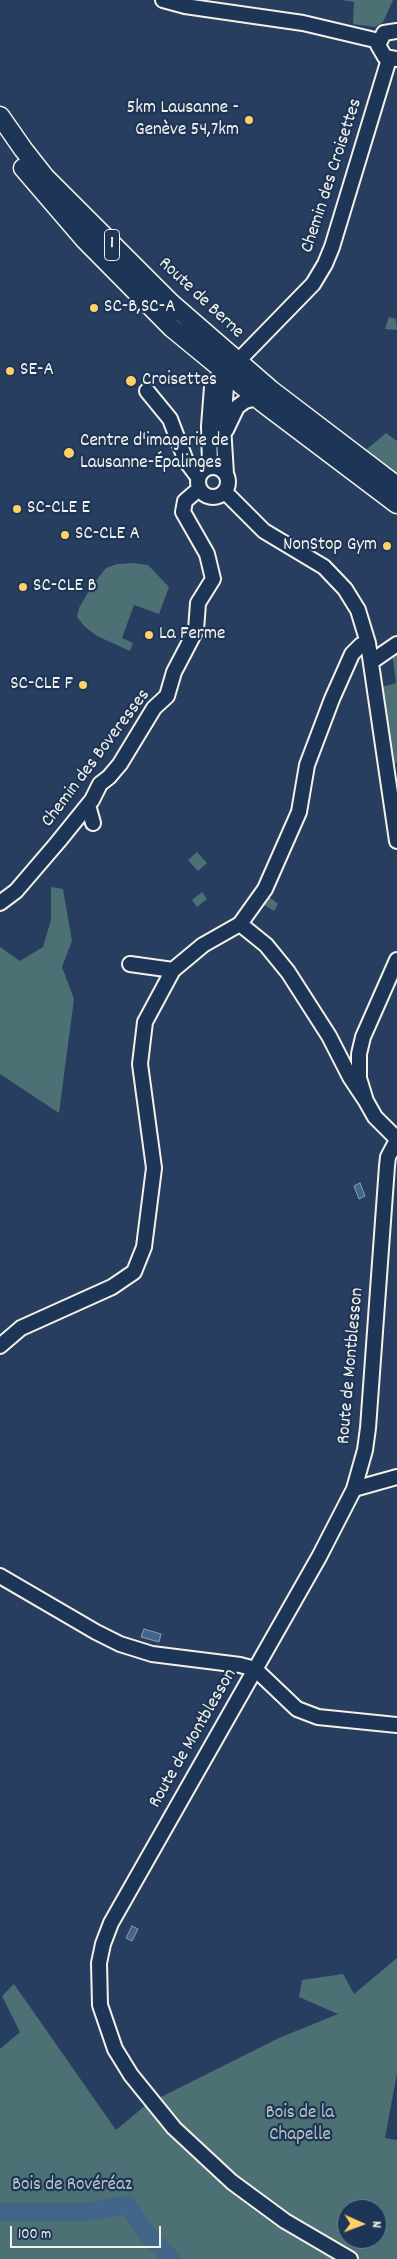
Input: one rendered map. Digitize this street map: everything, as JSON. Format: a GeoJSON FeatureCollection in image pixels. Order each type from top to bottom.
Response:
{"type":"FeatureCollection","features":[{"type":"Feature","properties":{"kind":"main road","name":"Route de Berne"},"geometry":{"type":"LineString","coordinates":[[0,116],[22,150],[57,189],[171,303],[232,368],[257,398],[397,504]]}},
{"type":"Feature","properties":{"kind":"main road","name":"Route de Berne"},"geometry":{"type":"LineString","coordinates":[[0,139],[84,239],[172,328],[232,368],[397,486]]}},
{"type":"Feature","properties":{"kind":"street"},"geometry":{"type":"LineString","coordinates":[[163,0],[185,6],[303,23],[379,41]]}},
{"type":"Feature","properties":{"kind":"street"},"geometry":{"type":"LineString","coordinates":[[393,59],[381,54],[378,45],[384,33],[395,27]]}},
{"type":"Feature","properties":{"kind":"street","name":"Chemin des Croisettes"},"geometry":{"type":"LineString","coordinates":[[210,467],[209,426],[212,387],[217,379],[232,368],[313,284],[325,264],[335,239],[393,59]]}},
{"type":"Feature","properties":{"kind":"street"},"geometry":{"type":"LineString","coordinates":[[146,391],[170,419],[186,461],[199,483],[209,497],[219,496],[224,492],[228,483],[223,438],[232,368]]}},
{"type":"Feature","properties":{"kind":"street"},"geometry":{"type":"LineString","coordinates":[[223,438],[237,407],[246,401],[257,398]]}},
{"type":"Feature","properties":{"kind":"street"},"geometry":{"type":"LineString","coordinates":[[199,483],[201,472],[210,467],[219,468],[226,474]]}},
{"type":"Feature","properties":{"kind":"street","name":"Chemin des Boveresses"},"geometry":{"type":"LineString","coordinates":[[0,903],[16,891],[88,805],[95,796],[100,784],[109,777],[138,737],[154,708],[167,696],[174,672],[196,630],[198,603],[211,584],[213,576],[204,547],[183,512],[185,502],[199,483]]}},
{"type":"Feature","properties":{"kind":"street"},"geometry":{"type":"LineString","coordinates":[[224,492],[264,531],[312,559],[337,579],[358,610],[368,643],[397,841]]}},
{"type":"Feature","properties":{"kind":"street"},"geometry":{"type":"LineString","coordinates":[[0,1346],[21,1328],[112,1287],[134,1272],[144,1247],[154,1168],[140,1064],[145,1022],[173,970],[203,945],[240,924],[265,889],[300,812],[307,765],[335,692],[352,654],[361,645],[368,643]]}},
{"type":"Feature","properties":{"kind":"street"},"geometry":{"type":"LineString","coordinates":[[371,662],[397,644]]}},
{"type":"Feature","properties":{"kind":"street"},"geometry":{"type":"LineString","coordinates":[[88,805],[93,823]]}},
{"type":"Feature","properties":{"kind":"street"},"geometry":{"type":"LineString","coordinates":[[240,924],[266,945],[288,972],[329,1036],[350,1077],[375,1117],[397,1139]]}},
{"type":"Feature","properties":{"kind":"street"},"geometry":{"type":"LineString","coordinates":[[366,1100],[359,1078],[359,1054],[363,1036],[397,960]]}},
{"type":"Feature","properties":{"kind":"street"},"geometry":{"type":"LineString","coordinates":[[130,964],[173,970]]}},
{"type":"Feature","properties":{"kind":"street","name":"Route de Montblesson"},"geometry":{"type":"LineString","coordinates":[[350,2259],[285,2221],[232,2182],[174,2128],[131,2075],[115,2050],[100,2005],[99,1963],[103,1944],[111,1923],[330,1536],[354,1489],[365,1450],[368,1428],[388,1157],[397,1139]]}},
{"type":"Feature","properties":{"kind":"street"},"geometry":{"type":"LineString","coordinates":[[354,1489],[397,1477]]}},
{"type":"Feature","properties":{"kind":"street"},"geometry":{"type":"LineString","coordinates":[[0,1576],[120,1644],[152,1654],[240,1665],[255,1669],[297,1709],[318,1717],[397,1725]]}},
{"type":"Feature","properties":{"kind":"green space"},"geometry":{"type":"Polygon","coordinates":[[[341,0],[393,0],[383,22],[375,27],[353,24],[354,2],[341,0]]]}},
{"type":"Feature","properties":{"kind":"green space"},"geometry":{"type":"Polygon","coordinates":[[[389,317],[396,319],[397,330],[385,329],[389,317]]]}},
{"type":"Feature","properties":{"kind":"green space"},"geometry":{"type":"Polygon","coordinates":[[[386,433],[397,441],[397,473],[366,450],[386,433]]]}},
{"type":"Feature","properties":{"kind":"green space"},"geometry":{"type":"Polygon","coordinates":[[[134,563],[148,565],[169,587],[159,614],[134,605],[122,638],[133,643],[130,651],[97,636],[85,627],[77,617],[79,608],[91,587],[106,568],[117,564],[134,563]]]}},
{"type":"Feature","properties":{"kind":"green space"},"geometry":{"type":"Polygon","coordinates":[[[397,648],[397,761],[394,767],[382,687],[396,683],[392,652],[397,648]]]}},
{"type":"Feature","properties":{"kind":"green space"},"geometry":{"type":"Polygon","coordinates":[[[197,852],[207,863],[198,871],[188,860],[197,852]]]}},
{"type":"Feature","properties":{"kind":"green space"},"geometry":{"type":"Polygon","coordinates":[[[51,887],[63,889],[72,941],[62,967],[74,999],[59,1113],[0,1074],[0,947],[20,961],[43,947],[51,920],[51,887]]]}},
{"type":"Feature","properties":{"kind":"green space"},"geometry":{"type":"Polygon","coordinates":[[[202,892],[207,899],[197,907],[192,900],[202,892]]]}},
{"type":"Feature","properties":{"kind":"green space"},"geometry":{"type":"Polygon","coordinates":[[[267,895],[278,904],[274,911],[261,903],[267,895]]]}},
{"type":"Feature","properties":{"kind":"green space"},"geometry":{"type":"Polygon","coordinates":[[[397,1958],[397,2073],[385,2138],[397,2140],[397,2259],[0,2259],[0,2049],[20,2032],[2,1996],[14,1984],[116,2130],[147,2104],[279,2038],[338,2014],[299,1997],[302,1980],[343,1974],[354,1994],[397,1958]]]}},
{"type":"Feature","properties":{"kind":"water"},"geometry":{"type":"Polygon","coordinates":[[[360,1183],[365,1196],[359,1199],[354,1186],[360,1183]]]}},
{"type":"Feature","properties":{"kind":"water"},"geometry":{"type":"Polygon","coordinates":[[[144,1629],[161,1634],[159,1642],[141,1637],[144,1629]]]}},
{"type":"Feature","properties":{"kind":"water"},"geometry":{"type":"Polygon","coordinates":[[[132,1926],[138,1929],[132,1941],[126,1938],[132,1926]]]}},
{"type":"Feature","properties":{"kind":"waterway"},"geometry":{"type":"LineString","coordinates":[[0,2212],[90,2212],[127,2204],[148,2235],[172,2259]]}},
{"type":"Feature","properties":{"kind":"place","name":"5km Lausanne - Genève 54,7km"},"geometry":{"type":"Point","coordinates":[249,120]}},
{"type":"Feature","properties":{"kind":"place","name":"SC-B,SC-A"},"geometry":{"type":"Point","coordinates":[94,308]}},
{"type":"Feature","properties":{"kind":"place","name":"SE-A"},"geometry":{"type":"Point","coordinates":[10,371]}},
{"type":"Feature","properties":{"kind":"place","name":"Croisettes"},"geometry":{"type":"Point","coordinates":[131,381]}},
{"type":"Feature","properties":{"kind":"place","name":"Centre d'imagerie de Lausanne-Épalinges"},"geometry":{"type":"Point","coordinates":[69,453]}},
{"type":"Feature","properties":{"kind":"place","name":"SC-CLE E"},"geometry":{"type":"Point","coordinates":[17,509]}},
{"type":"Feature","properties":{"kind":"place","name":"SC-CLE A"},"geometry":{"type":"Point","coordinates":[65,535]}},
{"type":"Feature","properties":{"kind":"place","name":"NonStop Gym"},"geometry":{"type":"Point","coordinates":[387,546]}},
{"type":"Feature","properties":{"kind":"place","name":"SC-CLE B"},"geometry":{"type":"Point","coordinates":[23,587]}},
{"type":"Feature","properties":{"kind":"place","name":"La Ferme"},"geometry":{"type":"Point","coordinates":[149,635]}},
{"type":"Feature","properties":{"kind":"place","name":"SC-CLE F"},"geometry":{"type":"Point","coordinates":[83,685]}},
{"type":"Feature","properties":{"kind":"park label","name":"Bois de la Chapelle"},"geometry":{"type":"Point","coordinates":[300,2125]}},
{"type":"Feature","properties":{"kind":"park label","name":"Bois de Rovéréaz"},"geometry":{"type":"Point","coordinates":[72,2186]}}]}
